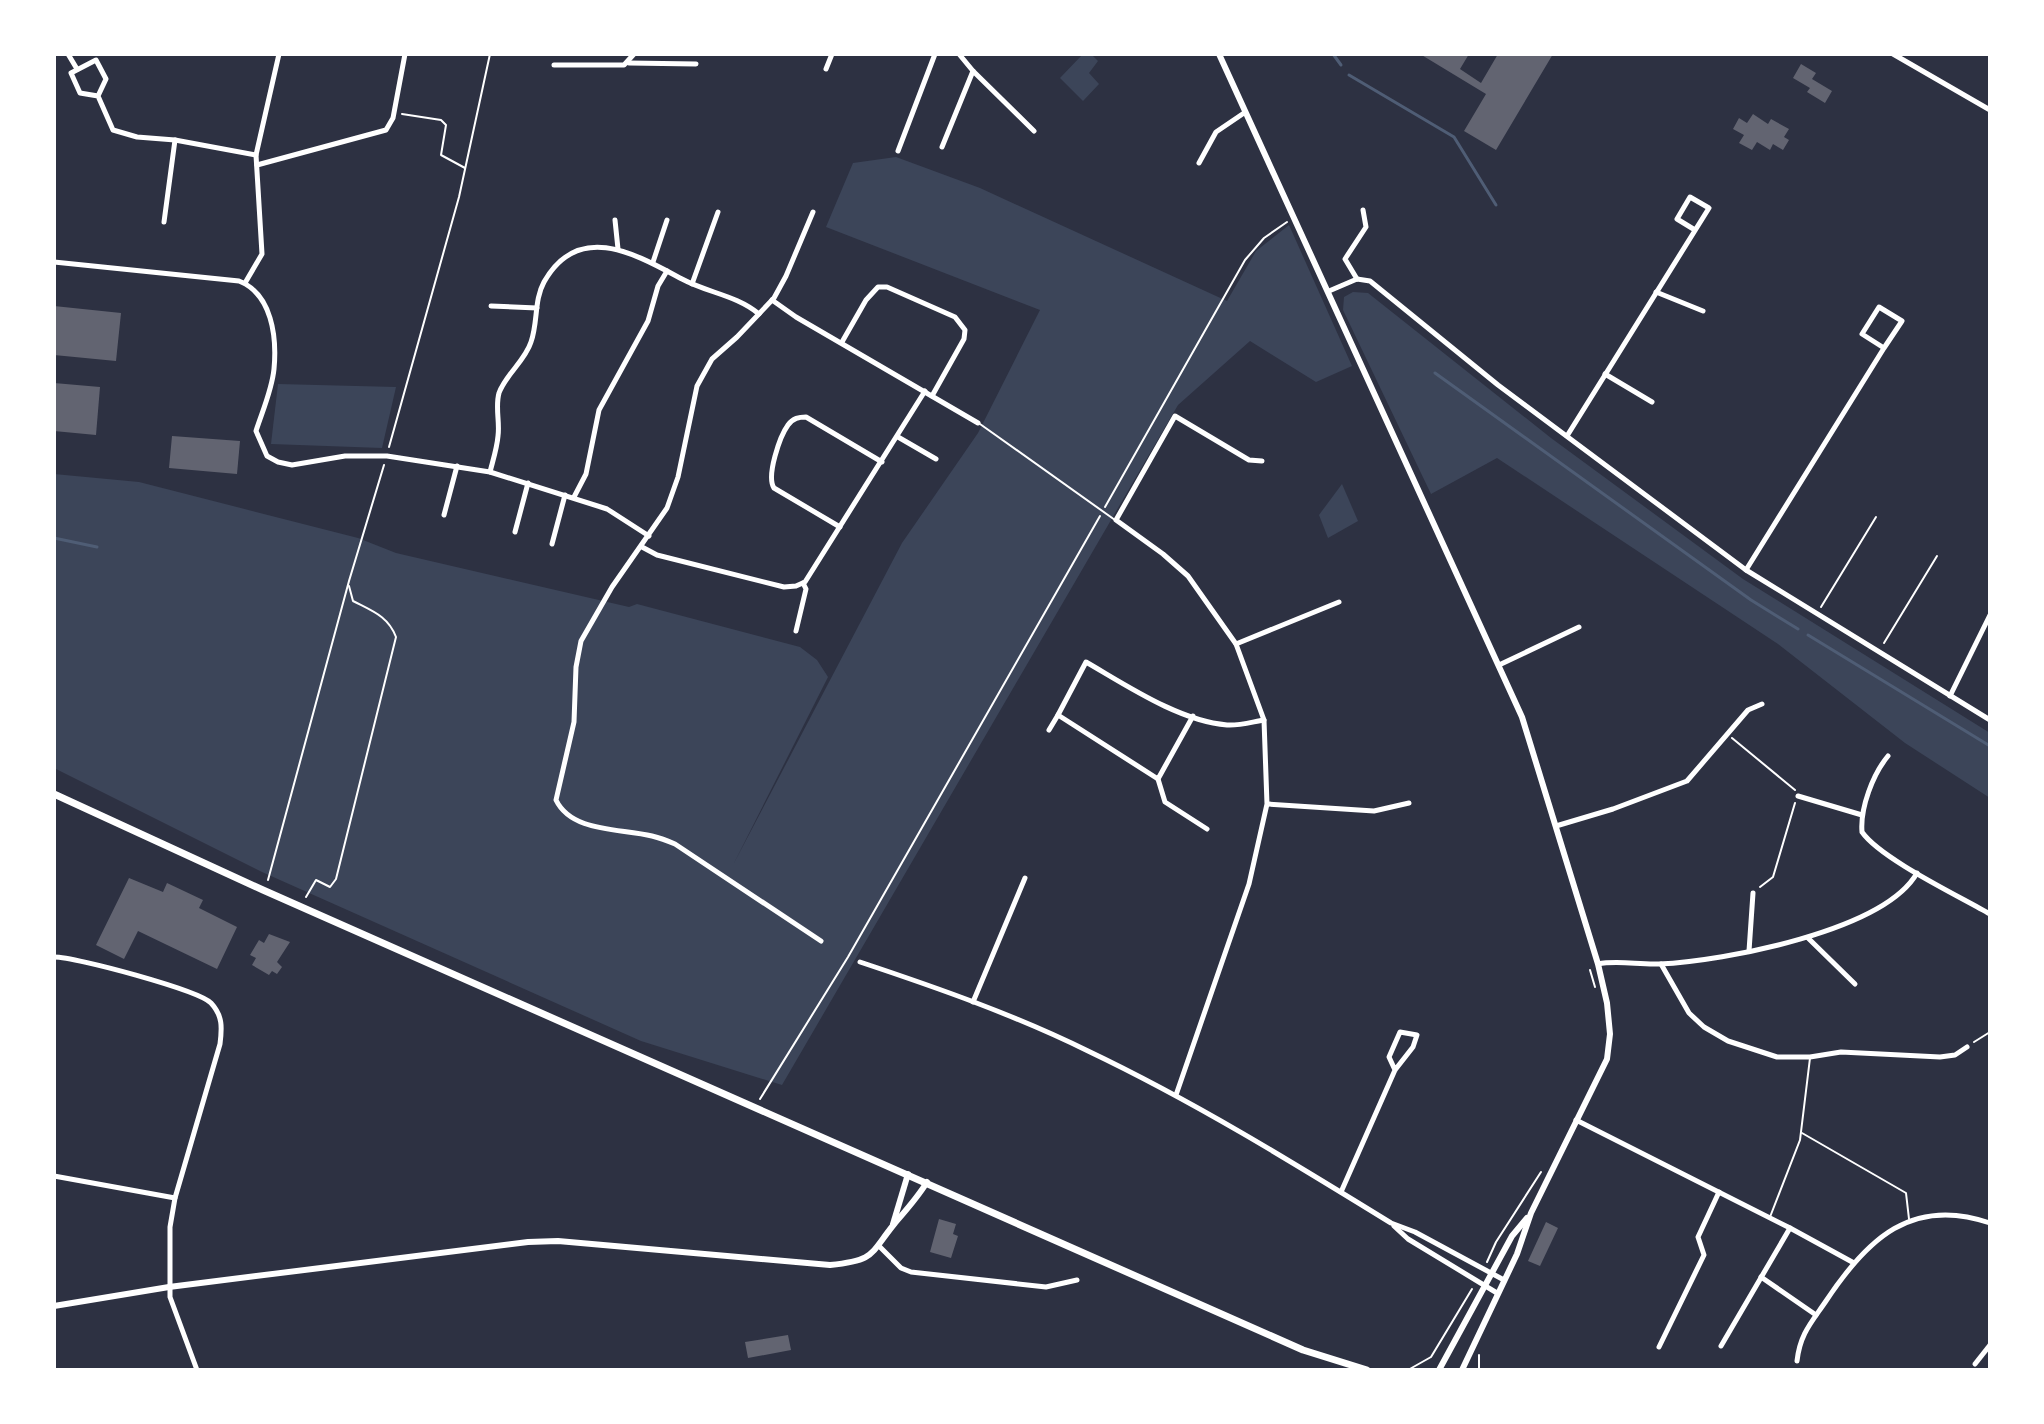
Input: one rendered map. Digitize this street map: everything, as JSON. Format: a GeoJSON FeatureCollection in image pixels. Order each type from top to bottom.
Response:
{"type":"FeatureCollection","features":[{"type":"Feature","properties":{"kind":"main road"},"geometry":{"type":"LineString","coordinates":[[1219,54],[1522,717],[1598,964],[1607,1003],[1610,1034],[1607,1059],[1531,1213],[1517,1254],[1462,1370]]}},
{"type":"Feature","properties":{"kind":"main road"},"geometry":{"type":"LineString","coordinates":[[54,794],[263,890],[1324,1358],[1367,1370]]}},
{"type":"Feature","properties":{"kind":"main road"},"geometry":{"type":"LineString","coordinates":[[893,1225],[908,1174]]}},
{"type":"Feature","properties":{"kind":"main road"},"geometry":{"type":"LineString","coordinates":[[54,1306],[169,1287],[528,1242],[558,1241],[830,1265],[864,1258],[880,1247],[927,1182]]}},
{"type":"Feature","properties":{"kind":"main road"},"geometry":{"type":"LineString","coordinates":[[1439,1370],[1512,1236],[1531,1213]]}},
{"type":"Feature","properties":{"kind":"main road"},"geometry":{"type":"LineString","coordinates":[[1324,1358],[1343,1370]]}},
{"type":"Feature","properties":{"kind":"street"},"geometry":{"type":"LineString","coordinates":[[68,54],[77,69]]}},
{"type":"Feature","properties":{"kind":"street"},"geometry":{"type":"LineString","coordinates":[[245,283],[262,254],[256,155],[279,54]]}},
{"type":"Feature","properties":{"kind":"street"},"geometry":{"type":"LineString","coordinates":[[257,165],[386,130],[393,118],[405,54]]}},
{"type":"Feature","properties":{"kind":"street"},"geometry":{"type":"LineString","coordinates":[[628,63],[634,54]]}},
{"type":"Feature","properties":{"kind":"street"},"geometry":{"type":"LineString","coordinates":[[826,69],[832,54]]}},
{"type":"Feature","properties":{"kind":"street"},"geometry":{"type":"LineString","coordinates":[[898,151],[935,54]]}},
{"type":"Feature","properties":{"kind":"street"},"geometry":{"type":"LineString","coordinates":[[959,54],[1034,131]]}},
{"type":"Feature","properties":{"kind":"street"},"geometry":{"type":"LineString","coordinates":[[1893,54],[1990,110]]}},
{"type":"Feature","properties":{"kind":"street"},"geometry":{"type":"LineString","coordinates":[[98,96],[80,93],[71,73],[96,60],[106,79],[98,96],[113,130],[137,137],[175,140],[256,155]]}},
{"type":"Feature","properties":{"kind":"street"},"geometry":{"type":"LineString","coordinates":[[554,65],[696,64]]}},
{"type":"Feature","properties":{"kind":"street"},"geometry":{"type":"LineString","coordinates":[[942,147],[973,71]]}},
{"type":"Feature","properties":{"kind":"street"},"geometry":{"type":"LineString","coordinates":[[1199,163],[1216,132],[1244,113]]}},
{"type":"Feature","properties":{"kind":"street"},"geometry":{"type":"LineString","coordinates":[[164,222],[175,140]]}},
{"type":"Feature","properties":{"kind":"street"},"geometry":{"type":"LineString","coordinates":[[1567,436],[1709,208],[1690,197],[1677,219],[1695,230]]}},
{"type":"Feature","properties":{"kind":"street"},"geometry":{"type":"LineString","coordinates":[[1357,279],[1345,259],[1366,227],[1363,210]]}},
{"type":"Feature","properties":{"kind":"street"},"geometry":{"type":"LineString","coordinates":[[692,284],[718,212]]}},
{"type":"Feature","properties":{"kind":"street"},"geometry":{"type":"LineString","coordinates":[[813,212],[786,276],[772,300],[712,359],[697,386],[678,477],[667,508],[591,621],[581,641],[576,667],[574,722],[556,800],[561,811],[591,826],[653,836],[675,844],[821,941]]}},
{"type":"Feature","properties":{"kind":"street"},"geometry":{"type":"LineString","coordinates":[[615,220],[618,249]]}},
{"type":"Feature","properties":{"kind":"street"},"geometry":{"type":"LineString","coordinates":[[653,262],[667,220]]}},
{"type":"Feature","properties":{"kind":"street"},"geometry":{"type":"LineString","coordinates":[[490,472],[498,435],[498,398],[503,382],[531,343],[543,284],[558,264],[579,251],[599,247],[618,249],[653,262],[692,284],[732,296],[759,314]]}},
{"type":"Feature","properties":{"kind":"street"},"geometry":{"type":"LineString","coordinates":[[54,262],[245,283],[258,292],[268,308],[274,372],[256,431],[267,456],[278,462],[292,465],[345,456],[387,456],[490,472],[607,509],[649,536]]}},
{"type":"Feature","properties":{"kind":"street"},"geometry":{"type":"LineString","coordinates":[[574,497],[586,474],[599,410],[648,321],[658,286],[667,271]]}},
{"type":"Feature","properties":{"kind":"street"},"geometry":{"type":"LineString","coordinates":[[1329,291],[1357,279],[1370,281],[1498,385],[1746,570],[1990,720]]}},
{"type":"Feature","properties":{"kind":"street"},"geometry":{"type":"LineString","coordinates":[[842,342],[866,300],[878,287],[887,287],[955,317],[965,330],[964,339],[932,396]]}},
{"type":"Feature","properties":{"kind":"street"},"geometry":{"type":"LineString","coordinates":[[1656,292],[1703,311]]}},
{"type":"Feature","properties":{"kind":"street"},"geometry":{"type":"LineString","coordinates":[[772,300],[978,423]]}},
{"type":"Feature","properties":{"kind":"street"},"geometry":{"type":"LineString","coordinates":[[491,306],[537,308]]}},
{"type":"Feature","properties":{"kind":"street"},"geometry":{"type":"LineString","coordinates":[[1746,570],[1902,321],[1879,307],[1862,334],[1884,348]]}},
{"type":"Feature","properties":{"kind":"street"},"geometry":{"type":"LineString","coordinates":[[1605,374],[1652,402]]}},
{"type":"Feature","properties":{"kind":"street"},"geometry":{"type":"LineString","coordinates":[[642,547],[657,555],[784,587],[803,583],[814,571],[925,391]]}},
{"type":"Feature","properties":{"kind":"street"},"geometry":{"type":"LineString","coordinates":[[1176,1095],[1249,884],[1267,804],[1264,720],[1236,644],[1188,576],[1116,520],[1175,416],[1249,460],[1262,461]]}},
{"type":"Feature","properties":{"kind":"street"},"geometry":{"type":"LineString","coordinates":[[840,527],[774,488],[770,482],[770,473],[787,426],[798,417],[806,417],[882,462]]}},
{"type":"Feature","properties":{"kind":"street"},"geometry":{"type":"LineString","coordinates":[[898,437],[936,459]]}},
{"type":"Feature","properties":{"kind":"street"},"geometry":{"type":"LineString","coordinates":[[444,515],[457,466]]}},
{"type":"Feature","properties":{"kind":"street"},"geometry":{"type":"LineString","coordinates":[[515,532],[528,483]]}},
{"type":"Feature","properties":{"kind":"street"},"geometry":{"type":"LineString","coordinates":[[552,544],[565,495]]}},
{"type":"Feature","properties":{"kind":"street"},"geometry":{"type":"LineString","coordinates":[[796,631],[806,589],[803,583]]}},
{"type":"Feature","properties":{"kind":"street"},"geometry":{"type":"LineString","coordinates":[[1236,644],[1339,602]]}},
{"type":"Feature","properties":{"kind":"street"},"geometry":{"type":"LineString","coordinates":[[1950,696],[1990,615]]}},
{"type":"Feature","properties":{"kind":"street"},"geometry":{"type":"LineString","coordinates":[[1499,665],[1579,627]]}},
{"type":"Feature","properties":{"kind":"street"},"geometry":{"type":"LineString","coordinates":[[1049,730],[1086,662],[1141,693],[1193,716],[1228,725],[1264,720]]}},
{"type":"Feature","properties":{"kind":"street"},"geometry":{"type":"LineString","coordinates":[[1556,826],[1613,809],[1687,781],[1748,710],[1762,704]]}},
{"type":"Feature","properties":{"kind":"street"},"geometry":{"type":"LineString","coordinates":[[1058,715],[1158,779],[1165,802],[1207,829]]}},
{"type":"Feature","properties":{"kind":"street"},"geometry":{"type":"LineString","coordinates":[[1158,779],[1193,716]]}},
{"type":"Feature","properties":{"kind":"street"},"geometry":{"type":"LineString","coordinates":[[1888,756],[1879,767],[1862,815],[1862,832],[1917,873],[1990,914]]}},
{"type":"Feature","properties":{"kind":"street"},"geometry":{"type":"LineString","coordinates":[[1798,796],[1862,815]]}},
{"type":"Feature","properties":{"kind":"street"},"geometry":{"type":"LineString","coordinates":[[1267,804],[1374,811],[1409,803]]}},
{"type":"Feature","properties":{"kind":"street"},"geometry":{"type":"LineString","coordinates":[[1598,964],[1661,964],[1749,951],[1808,938],[1877,908],[1909,887],[1917,873]]}},
{"type":"Feature","properties":{"kind":"street"},"geometry":{"type":"LineString","coordinates":[[973,1002],[1025,878]]}},
{"type":"Feature","properties":{"kind":"street"},"geometry":{"type":"LineString","coordinates":[[1749,951],[1753,893]]}},
{"type":"Feature","properties":{"kind":"street"},"geometry":{"type":"LineString","coordinates":[[1808,938],[1855,984]]}},
{"type":"Feature","properties":{"kind":"street"},"geometry":{"type":"LineString","coordinates":[[54,957],[87,963],[193,994],[206,999],[218,1012],[222,1029],[220,1044],[175,1198],[170,1227],[169,1287],[197,1370]]}},
{"type":"Feature","properties":{"kind":"street"},"geometry":{"type":"LineString","coordinates":[[860,962],[973,1002],[1074,1044],[1176,1095],[1391,1223],[1415,1232],[1504,1280]]}},
{"type":"Feature","properties":{"kind":"street"},"geometry":{"type":"LineString","coordinates":[[1661,964],[1689,1013],[1704,1027],[1728,1041],[1777,1057],[1810,1057],[1841,1052],[1940,1057],[1955,1055],[1967,1047]]}},
{"type":"Feature","properties":{"kind":"street"},"geometry":{"type":"LineString","coordinates":[[1341,1192],[1395,1070],[1413,1047],[1417,1035],[1400,1032],[1389,1057],[1395,1070]]}},
{"type":"Feature","properties":{"kind":"street"},"geometry":{"type":"LineString","coordinates":[[1576,1120],[1854,1263]]}},
{"type":"Feature","properties":{"kind":"street"},"geometry":{"type":"LineString","coordinates":[[54,1176],[175,1198]]}},
{"type":"Feature","properties":{"kind":"street"},"geometry":{"type":"LineString","coordinates":[[1659,1347],[1704,1255],[1698,1237],[1719,1192]]}},
{"type":"Feature","properties":{"kind":"street"},"geometry":{"type":"LineString","coordinates":[[1797,1361],[1799,1341],[1816,1315],[1854,1263],[1871,1243],[1888,1230],[1909,1220],[1939,1215],[1959,1215],[1990,1223]]}},
{"type":"Feature","properties":{"kind":"street"},"geometry":{"type":"LineString","coordinates":[[1391,1223],[1408,1239],[1497,1293]]}},
{"type":"Feature","properties":{"kind":"street"},"geometry":{"type":"LineString","coordinates":[[1721,1346],[1790,1228]]}},
{"type":"Feature","properties":{"kind":"street"},"geometry":{"type":"LineString","coordinates":[[880,1247],[901,1268],[911,1272],[1046,1287],[1077,1280]]}},
{"type":"Feature","properties":{"kind":"street"},"geometry":{"type":"LineString","coordinates":[[1761,1277],[1816,1315]]}},
{"type":"Feature","properties":{"kind":"street"},"geometry":{"type":"LineString","coordinates":[[1975,1364],[1990,1345]]}},
{"type":"Feature","properties":{"kind":"lane"},"geometry":{"type":"LineString","coordinates":[[978,423],[1116,520]]}},
{"type":"Feature","properties":{"kind":"lane"},"geometry":{"type":"LineString","coordinates":[[1769,1217],[1801,1133],[1810,1057]]}},
{"type":"Feature","properties":{"kind":"lane"},"geometry":{"type":"LineString","coordinates":[[1801,1133],[1906,1193],[1909,1220]]}},
{"type":"Feature","properties":{"kind":"path"},"geometry":{"type":"LineString","coordinates":[[268,880],[465,168],[490,54]]}},
{"type":"Feature","properties":{"kind":"path"},"geometry":{"type":"LineString","coordinates":[[397,118],[400,114],[441,120],[447,131],[441,155],[465,168]]}},
{"type":"Feature","properties":{"kind":"path"},"geometry":{"type":"LineString","coordinates":[[760,1099],[848,957],[1245,260],[1264,238],[1288,222]]}},
{"type":"Feature","properties":{"kind":"path"},"geometry":{"type":"LineString","coordinates":[[1816,615],[1876,517]]}},
{"type":"Feature","properties":{"kind":"path"},"geometry":{"type":"LineString","coordinates":[[1878,653],[1937,556]]}},
{"type":"Feature","properties":{"kind":"path"},"geometry":{"type":"LineString","coordinates":[[306,897],[316,880],[330,887],[336,879],[396,637],[383,615],[353,601],[349,581]]}},
{"type":"Feature","properties":{"kind":"path"},"geometry":{"type":"LineString","coordinates":[[1728,736],[1738,741],[1798,796],[1773,877],[1753,893]]}},
{"type":"Feature","properties":{"kind":"path"},"geometry":{"type":"LineString","coordinates":[[1590,970],[1598,993]]}},
{"type":"Feature","properties":{"kind":"path"},"geometry":{"type":"LineString","coordinates":[[1967,1047],[1990,1032]]}},
{"type":"Feature","properties":{"kind":"path"},"geometry":{"type":"LineString","coordinates":[[1483,1269],[1496,1242],[1547,1162]]}},
{"type":"Feature","properties":{"kind":"path"},"geometry":{"type":"LineString","coordinates":[[1408,1370],[1431,1357],[1476,1281]]}},
{"type":"Feature","properties":{"kind":"shaded area"},"geometry":{"type":"Polygon","coordinates":[[[1083,54],[1091,54],[1098,61],[1089,73],[1099,84],[1083,101],[1060,78],[1083,54]]]}},
{"type":"Feature","properties":{"kind":"shaded area"},"geometry":{"type":"Polygon","coordinates":[[[896,157],[980,188],[1227,301],[1256,251],[1289,225],[1352,366],[1316,382],[1250,341],[1178,405],[782,1085],[641,1041],[262,872],[54,768],[54,474],[139,482],[358,538],[396,553],[629,607],[637,604],[800,647],[817,660],[828,677],[733,865],[902,543],[978,433],[1040,310],[826,227],[853,163],[896,157]]]}},
{"type":"Feature","properties":{"kind":"shaded area"},"geometry":{"type":"Polygon","coordinates":[[[1353,292],[1368,293],[1551,438],[1743,579],[1990,733],[1990,798],[1905,743],[1778,644],[1497,458],[1431,494],[1343,310],[1344,297],[1353,292]]]}},
{"type":"Feature","properties":{"kind":"shaded area"},"geometry":{"type":"Polygon","coordinates":[[[278,384],[396,387],[382,448],[271,444],[278,384]]]}},
{"type":"Feature","properties":{"kind":"shaded area"},"geometry":{"type":"Polygon","coordinates":[[[1342,484],[1358,521],[1328,538],[1319,515],[1342,484]]]}},
{"type":"Feature","properties":{"kind":"building"},"geometry":{"type":"Polygon","coordinates":[[[1420,54],[1469,54],[1460,69],[1481,83],[1498,54],[1553,54],[1496,150],[1464,131],[1486,94],[1420,54]]]}},
{"type":"Feature","properties":{"kind":"building"},"geometry":{"type":"Polygon","coordinates":[[[1801,64],[1816,73],[1812,79],[1832,91],[1825,103],[1807,92],[1810,88],[1793,78],[1801,64]]]}},
{"type":"Feature","properties":{"kind":"building"},"geometry":{"type":"Polygon","coordinates":[[[1753,114],[1768,124],[1771,119],[1789,129],[1784,137],[1789,140],[1783,150],[1773,144],[1770,150],[1757,142],[1752,150],[1739,143],[1744,135],[1733,129],[1739,118],[1747,123],[1753,114]]]}},
{"type":"Feature","properties":{"kind":"building"},"geometry":{"type":"Polygon","coordinates":[[[54,306],[121,313],[116,361],[54,355],[54,306]]]}},
{"type":"Feature","properties":{"kind":"building"},"geometry":{"type":"Polygon","coordinates":[[[54,383],[100,387],[96,435],[54,431],[54,383]]]}},
{"type":"Feature","properties":{"kind":"building"},"geometry":{"type":"Polygon","coordinates":[[[172,436],[240,441],[237,474],[169,468],[172,436]]]}},
{"type":"Feature","properties":{"kind":"building"},"geometry":{"type":"Polygon","coordinates":[[[129,878],[163,892],[167,883],[203,900],[199,908],[237,927],[217,969],[138,931],[124,959],[96,945],[129,878]]]}},
{"type":"Feature","properties":{"kind":"building"},"geometry":{"type":"Polygon","coordinates":[[[269,934],[290,942],[277,962],[282,967],[277,974],[272,971],[269,975],[252,965],[256,958],[250,955],[259,940],[264,943],[269,934]]]}},
{"type":"Feature","properties":{"kind":"building"},"geometry":{"type":"Polygon","coordinates":[[[939,1219],[956,1224],[953,1234],[958,1236],[951,1258],[930,1252],[939,1219]]]}},
{"type":"Feature","properties":{"kind":"building"},"geometry":{"type":"Polygon","coordinates":[[[1546,1222],[1558,1228],[1540,1266],[1528,1261],[1546,1222]]]}},
{"type":"Feature","properties":{"kind":"building"},"geometry":{"type":"Polygon","coordinates":[[[788,1335],[791,1350],[748,1358],[745,1342],[788,1335]]]}},
{"type":"Feature","properties":{"kind":"waterway"},"geometry":{"type":"LineString","coordinates":[[1333,54],[1341,65]]}},
{"type":"Feature","properties":{"kind":"waterway"},"geometry":{"type":"LineString","coordinates":[[1349,75],[1454,137],[1496,205]]}},
{"type":"Feature","properties":{"kind":"waterway"},"geometry":{"type":"LineString","coordinates":[[1435,373],[1751,600],[1798,629]]}},
{"type":"Feature","properties":{"kind":"waterway"},"geometry":{"type":"LineString","coordinates":[[54,538],[97,547]]}},
{"type":"Feature","properties":{"kind":"waterway"},"geometry":{"type":"LineString","coordinates":[[1808,635],[1990,746]]}}]}
